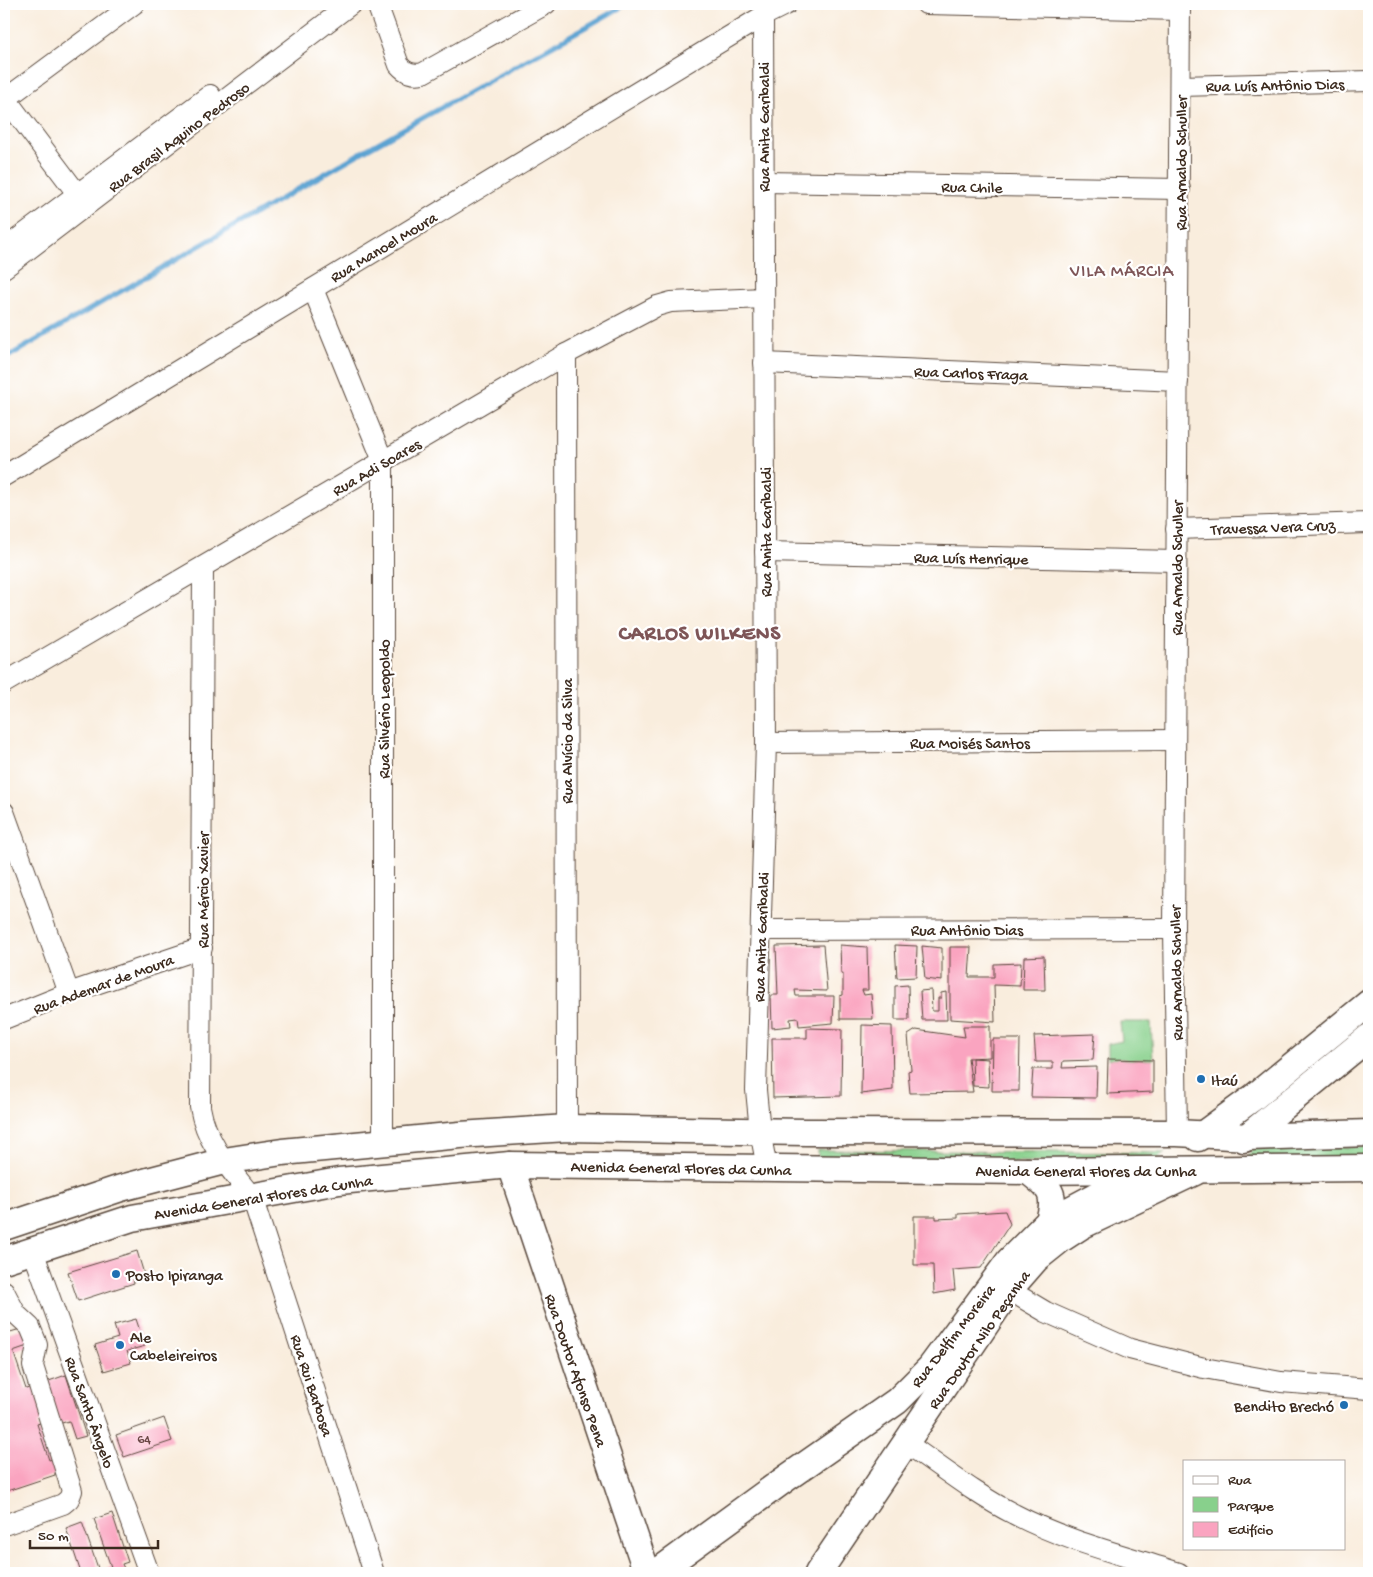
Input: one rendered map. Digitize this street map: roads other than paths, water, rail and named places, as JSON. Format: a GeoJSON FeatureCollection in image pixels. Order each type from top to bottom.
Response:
{"type":"FeatureCollection","features":[{"type":"Feature","properties":{"kind":"main road","name":"Rua Delfim Moreira"},"geometry":{"type":"LineString","coordinates":[[656,1573],[788,1476],[897,1401],[914,1386],[1009,1261],[1050,1221],[1111,1186],[1148,1169],[1205,1134],[1254,1097],[1369,1003]]}},
{"type":"Feature","properties":{"kind":"main road","name":"Rua Doutor Nilo Peçanha"},"geometry":{"type":"LineString","coordinates":[[818,1573],[1010,1290],[1036,1258],[1081,1226],[1198,1170],[1248,1137],[1369,1037]]}},
{"type":"Feature","properties":{"kind":"main road","name":"Avenida General Flores da Cunha"},"geometry":{"type":"LineString","coordinates":[[4,1227],[121,1188],[224,1161],[282,1152],[383,1142],[568,1128],[1205,1134]]}},
{"type":"Feature","properties":{"kind":"main road"},"geometry":{"type":"LineString","coordinates":[[1205,1134],[1248,1137],[1369,1132]]}},
{"type":"Feature","properties":{"kind":"main road","name":"Avenida General Flores da Cunha"},"geometry":{"type":"LineString","coordinates":[[4,1260],[132,1218],[339,1180],[510,1166],[1028,1171],[1369,1168]]}},
{"type":"Feature","properties":{"kind":"main road","name":"Rua Doutor Afonso Pena"},"geometry":{"type":"LineString","coordinates":[[510,1166],[647,1573]]}},
{"type":"Feature","properties":{"kind":"main road"},"geometry":{"type":"LineString","coordinates":[[1028,1171],[1048,1186],[1053,1205],[1050,1221]]}},
{"type":"Feature","properties":{"kind":"street"},"geometry":{"type":"LineString","coordinates":[[82,200],[5,100],[134,4]]}},
{"type":"Feature","properties":{"kind":"street","name":"Rua Brasil Aquino Pedroso"},"geometry":{"type":"LineString","coordinates":[[4,268],[82,200],[328,4]]}},
{"type":"Feature","properties":{"kind":"street","name":"Rua Brasil Aquino Pedroso"},"geometry":{"type":"LineString","coordinates":[[4,249],[82,200],[350,4]]}},
{"type":"Feature","properties":{"kind":"street"},"geometry":{"type":"LineString","coordinates":[[377,4],[399,65],[405,72],[415,74],[423,72],[546,4]]}},
{"type":"Feature","properties":{"kind":"street","name":"Rua Manoel Moura"},"geometry":{"type":"LineString","coordinates":[[4,476],[763,16],[787,4]]}},
{"type":"Feature","properties":{"kind":"street"},"geometry":{"type":"LineString","coordinates":[[926,4],[1180,7]]}},
{"type":"Feature","properties":{"kind":"street","name":"Rua Arnaldo Schuller"},"geometry":{"type":"LineString","coordinates":[[1178,1133],[1174,928],[1180,7]]}},
{"type":"Feature","properties":{"kind":"street","name":"Rua Anita Garibaldi"},"geometry":{"type":"LineString","coordinates":[[763,16],[766,743],[756,1090],[760,1131],[767,1168]]}},
{"type":"Feature","properties":{"kind":"street","name":"Rua Luís Antônio Dias"},"geometry":{"type":"LineString","coordinates":[[1180,86],[1369,81]]}},
{"type":"Feature","properties":{"kind":"street","name":"Rua Chile"},"geometry":{"type":"LineString","coordinates":[[764,182],[1180,190]]}},
{"type":"Feature","properties":{"kind":"street","name":"Rua Silvério Leopoldo"},"geometry":{"type":"LineString","coordinates":[[313,289],[383,462],[383,1142]]}},
{"type":"Feature","properties":{"kind":"street","name":"Rua Adi Soares"},"geometry":{"type":"LineString","coordinates":[[4,683],[566,354],[657,306],[671,302],[764,298]]}},
{"type":"Feature","properties":{"kind":"street","name":"Rua Alvício da Silva"},"geometry":{"type":"LineString","coordinates":[[566,354],[568,1128]]}},
{"type":"Feature","properties":{"kind":"street","name":"Rua Carlos Fraga"},"geometry":{"type":"LineString","coordinates":[[764,363],[1178,381]]}},
{"type":"Feature","properties":{"kind":"street","name":"Travessa Vera Cruz"},"geometry":{"type":"LineString","coordinates":[[1176,529],[1369,523]]}},
{"type":"Feature","properties":{"kind":"street","name":"Rua Luís Henrique"},"geometry":{"type":"LineString","coordinates":[[765,552],[1176,561]]}},
{"type":"Feature","properties":{"kind":"street","name":"Rua Mércio Xavier"},"geometry":{"type":"LineString","coordinates":[[203,568],[200,1107],[206,1132],[224,1161],[252,1197]]}},
{"type":"Feature","properties":{"kind":"street","name":"Rua Moisés Santos"},"geometry":{"type":"LineString","coordinates":[[766,743],[1175,740]]}},
{"type":"Feature","properties":{"kind":"street"},"geometry":{"type":"LineString","coordinates":[[4,812],[69,993]]}},
{"type":"Feature","properties":{"kind":"street","name":"Rua Antônio Dias"},"geometry":{"type":"LineString","coordinates":[[761,930],[1174,928]]}},
{"type":"Feature","properties":{"kind":"street","name":"Rua Ademar de Moura"},"geometry":{"type":"LineString","coordinates":[[4,1018],[69,993],[202,948]]}},
{"type":"Feature","properties":{"kind":"street","name":"Rua Rui Barbosa"},"geometry":{"type":"LineString","coordinates":[[252,1197],[374,1573]]}},
{"type":"Feature","properties":{"kind":"street","name":"Rua Santo Ângelo"},"geometry":{"type":"LineString","coordinates":[[33,1251],[149,1573]]}},
{"type":"Feature","properties":{"kind":"street"},"geometry":{"type":"LineString","coordinates":[[1010,1290],[1046,1312],[1130,1349],[1204,1368],[1281,1382],[1369,1389]]}},
{"type":"Feature","properties":{"kind":"street"},"geometry":{"type":"LineString","coordinates":[[4,1291],[16,1314],[30,1327],[35,1338],[37,1345],[33,1366],[72,1491],[69,1499],[62,1504],[4,1525]]}},
{"type":"Feature","properties":{"kind":"street"},"geometry":{"type":"LineString","coordinates":[[906,1443],[988,1500],[1015,1515],[1048,1529],[1179,1573]]}},
{"type":"Feature","properties":{"kind":"waterway"},"geometry":{"type":"LineString","coordinates":[[4,359],[369,148],[627,4]]}},
{"type":"Feature","properties":{"kind":"place","name":"Itaú"},"geometry":{"type":"Point","coordinates":[1201,1079]}},
{"type":"Feature","properties":{"kind":"place","name":"Posto Ipiranga"},"geometry":{"type":"Point","coordinates":[116,1274]}},
{"type":"Feature","properties":{"kind":"place","name":"Ale Cabeleireiros"},"geometry":{"type":"Point","coordinates":[120,1345]}},
{"type":"Feature","properties":{"kind":"place","name":"Bendito Brechó"},"geometry":{"type":"Point","coordinates":[1344,1405]}},
{"type":"Feature","properties":{"kind":"district","name":"VILA MÁRCIA"},"geometry":{"type":"Point","coordinates":[1122,270]}},
{"type":"Feature","properties":{"kind":"district","name":"CARLOS WILKENS"},"geometry":{"type":"Point","coordinates":[700,632]}}]}
